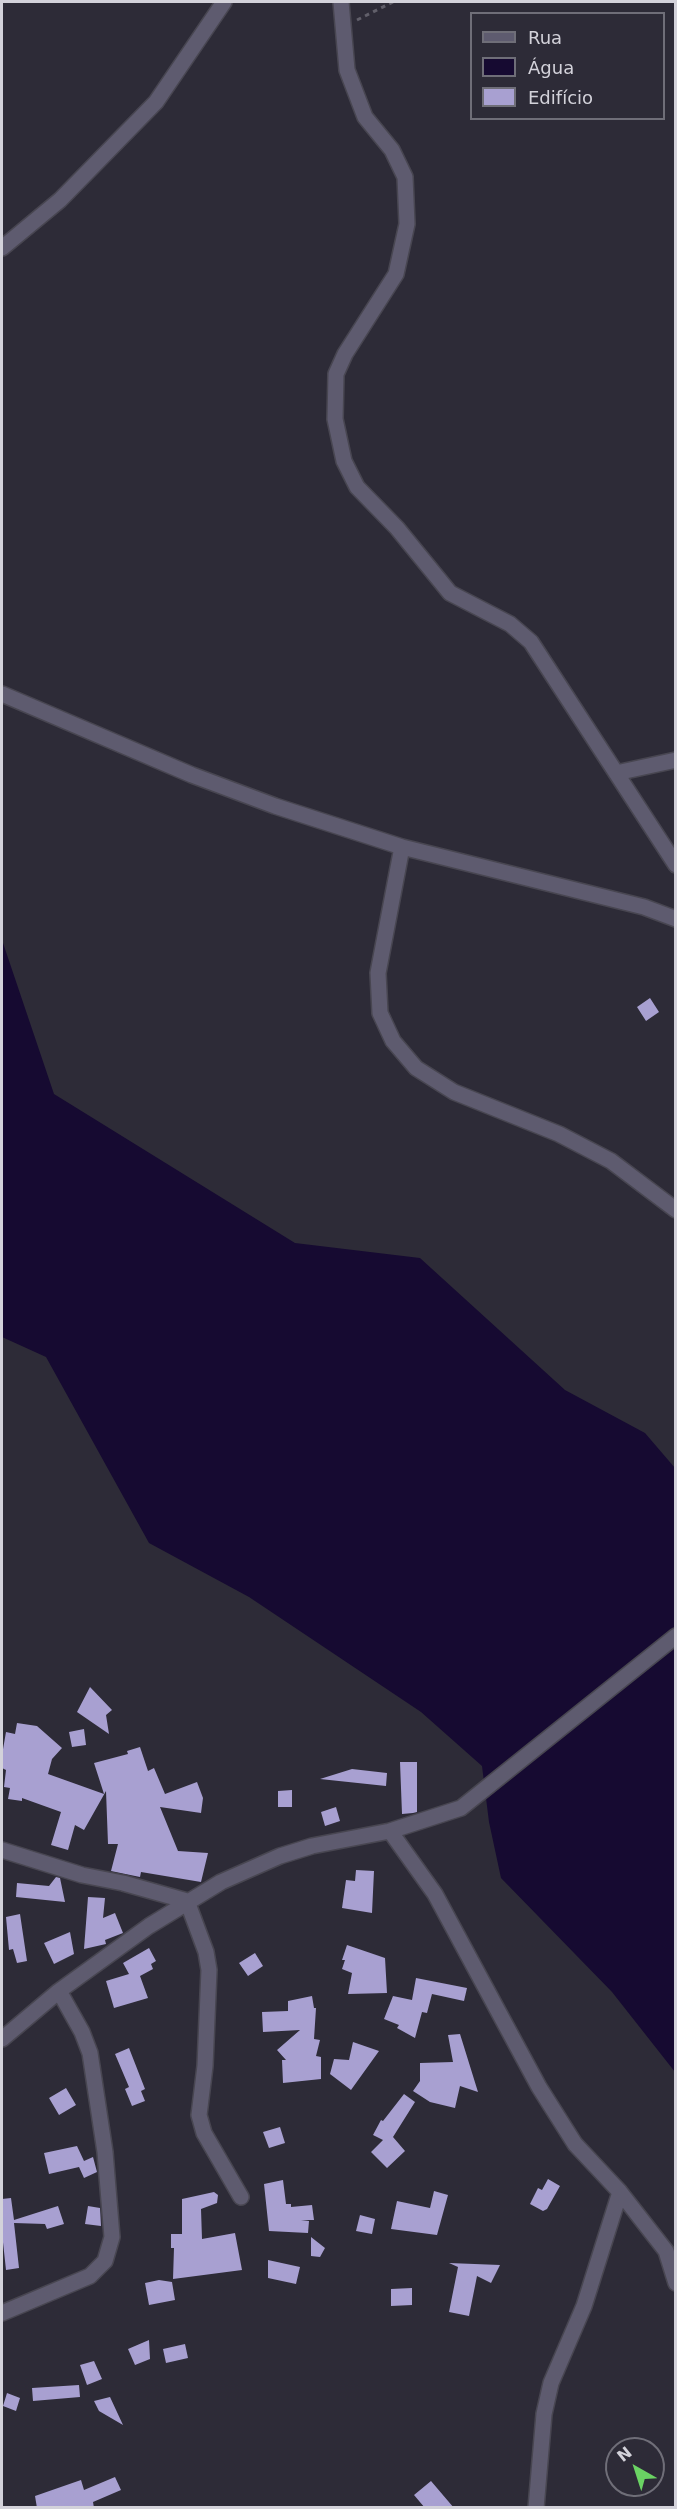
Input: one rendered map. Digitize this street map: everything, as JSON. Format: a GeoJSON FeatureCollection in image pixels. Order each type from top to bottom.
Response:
{"type":"FeatureCollection","features":[{"type":"Feature","properties":{"kind":"street"},"geometry":{"type":"LineString","coordinates":[[2,248],[60,200],[156,102],[224,2]]}},
{"type":"Feature","properties":{"kind":"street"},"geometry":{"type":"LineString","coordinates":[[341,2],[346,70],[364,117],[392,150],[405,177],[407,224],[396,274],[345,354],[336,374],[335,419],[344,461],[357,488],[396,528],[450,593],[510,624],[531,642],[675,866]]}},
{"type":"Feature","properties":{"kind":"street"},"geometry":{"type":"LineString","coordinates":[[2,694],[192,775],[276,806],[402,847],[644,907],[675,919]]}},
{"type":"Feature","properties":{"kind":"street"},"geometry":{"type":"LineString","coordinates":[[616,773],[675,760]]}},
{"type":"Feature","properties":{"kind":"street"},"geometry":{"type":"LineString","coordinates":[[402,847],[378,973],[380,1013],[393,1041],[416,1068],[454,1092],[559,1134],[611,1161],[675,1210]]}},
{"type":"Feature","properties":{"kind":"street"},"geometry":{"type":"LineString","coordinates":[[2,2039],[59,1991],[187,1901],[221,1882],[280,1856],[312,1846],[390,1830],[461,1808],[675,1636]]}},
{"type":"Feature","properties":{"kind":"street"},"geometry":{"type":"LineString","coordinates":[[390,1830],[435,1894],[534,2077],[569,2134],[671,2249],[675,2283]]}},
{"type":"Feature","properties":{"kind":"street"},"geometry":{"type":"LineString","coordinates":[[2,1850],[82,1875],[123,1883],[187,1901]]}},
{"type":"Feature","properties":{"kind":"street"},"geometry":{"type":"LineString","coordinates":[[187,1901],[206,1952],[209,1970],[205,2066],[199,2115],[204,2133],[241,2197]]}},
{"type":"Feature","properties":{"kind":"street"},"geometry":{"type":"LineString","coordinates":[[2,2313],[90,2276],[105,2261],[112,2237],[105,2152],[90,2053],[82,2032],[59,1991]]}},
{"type":"Feature","properties":{"kind":"street"},"geometry":{"type":"LineString","coordinates":[[536,2508],[544,2414],[551,2383],[584,2306],[620,2192]]}},
{"type":"Feature","properties":{"kind":"path"},"geometry":{"type":"LineString","coordinates":[[342,27],[393,2]]}},
{"type":"Feature","properties":{"kind":"water"},"geometry":{"type":"Polygon","coordinates":[[[2,940],[54,1094],[295,1243],[420,1258],[565,1390],[645,1433],[675,1468],[675,2072],[612,1992],[501,1878],[489,1822],[482,1766],[421,1712],[249,1597],[149,1543],[46,1357],[2,1337],[2,940]]]}},
{"type":"Feature","properties":{"kind":"building"},"geometry":{"type":"Polygon","coordinates":[[[650,998],[659,1012],[646,1021],[637,1007],[650,998]]]}},
{"type":"Feature","properties":{"kind":"building"},"geometry":{"type":"Polygon","coordinates":[[[90,1687],[112,1710],[106,1715],[109,1734],[77,1712],[90,1687]]]}},
{"type":"Feature","properties":{"kind":"building"},"geometry":{"type":"Polygon","coordinates":[[[17,1723],[37,1726],[62,1748],[52,1759],[48,1774],[104,1794],[94,1763],[128,1754],[127,1751],[140,1747],[148,1771],[154,1768],[165,1794],[197,1782],[203,1798],[201,1813],[160,1807],[178,1851],[208,1853],[201,1882],[141,1872],[140,1877],[111,1871],[118,1844],[108,1844],[106,1791],[84,1830],[75,1825],[68,1850],[51,1845],[61,1812],[22,1798],[22,1801],[8,1799],[10,1788],[4,1787],[6,1770],[2,1768],[2,1755],[6,1732],[15,1734],[17,1723]]]}},
{"type":"Feature","properties":{"kind":"building"},"geometry":{"type":"Polygon","coordinates":[[[84,1729],[86,1745],[72,1747],[69,1732],[84,1729]]]}},
{"type":"Feature","properties":{"kind":"building"},"geometry":{"type":"Polygon","coordinates":[[[400,1762],[417,1762],[417,1812],[402,1814],[400,1762]]]}},
{"type":"Feature","properties":{"kind":"building"},"geometry":{"type":"Polygon","coordinates":[[[352,1769],[387,1773],[386,1786],[320,1779],[352,1769]]]}},
{"type":"Feature","properties":{"kind":"building"},"geometry":{"type":"Polygon","coordinates":[[[292,1790],[292,1807],[278,1807],[278,1791],[292,1790]]]}},
{"type":"Feature","properties":{"kind":"building"},"geometry":{"type":"Polygon","coordinates":[[[336,1807],[340,1821],[325,1826],[321,1812],[336,1807]]]}},
{"type":"Feature","properties":{"kind":"building"},"geometry":{"type":"Polygon","coordinates":[[[356,1870],[374,1871],[372,1913],[342,1908],[346,1880],[355,1881],[356,1870]]]}},
{"type":"Feature","properties":{"kind":"building"},"geometry":{"type":"Polygon","coordinates":[[[56,1877],[60,1878],[65,1902],[16,1897],[17,1883],[49,1886],[56,1877]]]}},
{"type":"Feature","properties":{"kind":"building"},"geometry":{"type":"Polygon","coordinates":[[[88,1897],[105,1898],[103,1918],[115,1913],[123,1933],[105,1940],[106,1944],[84,1949],[88,1897]]]}},
{"type":"Feature","properties":{"kind":"building"},"geometry":{"type":"Polygon","coordinates":[[[20,1914],[27,1961],[17,1963],[13,1949],[9,1950],[6,1917],[20,1914]]]}},
{"type":"Feature","properties":{"kind":"building"},"geometry":{"type":"Polygon","coordinates":[[[70,1932],[74,1954],[54,1964],[44,1943],[70,1932]]]}},
{"type":"Feature","properties":{"kind":"building"},"geometry":{"type":"Polygon","coordinates":[[[347,1945],[385,1958],[387,1993],[348,1994],[352,1973],[342,1969],[345,1960],[342,1960],[347,1945]]]}},
{"type":"Feature","properties":{"kind":"building"},"geometry":{"type":"Polygon","coordinates":[[[149,1948],[156,1961],[151,1964],[153,1969],[140,1976],[148,1998],[114,2008],[106,1981],[129,1974],[123,1963],[149,1948]]]}},
{"type":"Feature","properties":{"kind":"building"},"geometry":{"type":"Polygon","coordinates":[[[255,1953],[263,1966],[248,1976],[239,1963],[255,1953]]]}},
{"type":"Feature","properties":{"kind":"building"},"geometry":{"type":"Polygon","coordinates":[[[416,1978],[467,1988],[464,2001],[432,1994],[427,2013],[422,2012],[415,2038],[397,2028],[399,2025],[384,2019],[393,1996],[412,2000],[416,1978]]]}},
{"type":"Feature","properties":{"kind":"building"},"geometry":{"type":"Polygon","coordinates":[[[312,1996],[314,2008],[316,2008],[314,2039],[320,2040],[316,2056],[321,2057],[321,2079],[283,2083],[282,2060],[286,2060],[277,2050],[300,2030],[263,2032],[262,2012],[288,2011],[288,2001],[312,1996]]]}},
{"type":"Feature","properties":{"kind":"building"},"geometry":{"type":"Polygon","coordinates":[[[460,2034],[478,2092],[460,2086],[455,2108],[430,2102],[413,2091],[420,2081],[420,2063],[453,2062],[448,2035],[460,2034]]]}},
{"type":"Feature","properties":{"kind":"building"},"geometry":{"type":"Polygon","coordinates":[[[353,2042],[379,2051],[351,2090],[330,2074],[334,2059],[349,2060],[353,2042]]]}},
{"type":"Feature","properties":{"kind":"building"},"geometry":{"type":"Polygon","coordinates":[[[129,2048],[145,2089],[141,2091],[145,2101],[132,2106],[125,2089],[129,2087],[115,2054],[129,2048]]]}},
{"type":"Feature","properties":{"kind":"building"},"geometry":{"type":"Polygon","coordinates":[[[66,2088],[76,2105],[59,2115],[49,2098],[66,2088]]]}},
{"type":"Feature","properties":{"kind":"building"},"geometry":{"type":"Polygon","coordinates":[[[404,2094],[415,2102],[393,2137],[405,2151],[387,2168],[371,2152],[383,2140],[373,2135],[381,2120],[383,2121],[404,2094]]]}},
{"type":"Feature","properties":{"kind":"building"},"geometry":{"type":"Polygon","coordinates":[[[280,2127],[285,2143],[269,2148],[263,2132],[280,2127]]]}},
{"type":"Feature","properties":{"kind":"building"},"geometry":{"type":"Polygon","coordinates":[[[77,2146],[84,2161],[93,2157],[97,2172],[84,2178],[79,2167],[49,2174],[44,2153],[77,2146]]]}},
{"type":"Feature","properties":{"kind":"building"},"geometry":{"type":"Polygon","coordinates":[[[548,2179],[560,2186],[547,2209],[543,2211],[530,2204],[538,2188],[542,2190],[548,2179]]]}},
{"type":"Feature","properties":{"kind":"building"},"geometry":{"type":"Polygon","coordinates":[[[283,2180],[286,2204],[291,2204],[291,2207],[312,2205],[314,2220],[301,2220],[309,2221],[308,2233],[269,2231],[264,2184],[283,2180]]]}},
{"type":"Feature","properties":{"kind":"building"},"geometry":{"type":"Polygon","coordinates":[[[434,2191],[448,2195],[437,2235],[391,2229],[397,2201],[430,2208],[434,2191]]]}},
{"type":"Feature","properties":{"kind":"building"},"geometry":{"type":"Polygon","coordinates":[[[214,2192],[218,2195],[217,2203],[201,2209],[202,2239],[235,2233],[242,2270],[173,2279],[174,2248],[171,2248],[171,2234],[182,2234],[182,2199],[214,2192]]]}},
{"type":"Feature","properties":{"kind":"building"},"geometry":{"type":"Polygon","coordinates":[[[11,2198],[14,2220],[58,2206],[64,2224],[47,2229],[45,2224],[14,2223],[19,2268],[6,2270],[2,2233],[2,2199],[11,2198]]]}},
{"type":"Feature","properties":{"kind":"building"},"geometry":{"type":"Polygon","coordinates":[[[88,2206],[100,2208],[101,2226],[85,2224],[88,2206]]]}},
{"type":"Feature","properties":{"kind":"building"},"geometry":{"type":"Polygon","coordinates":[[[360,2215],[375,2219],[372,2234],[356,2231],[360,2215]]]}},
{"type":"Feature","properties":{"kind":"building"},"geometry":{"type":"Polygon","coordinates":[[[311,2237],[325,2248],[320,2257],[311,2256],[311,2237]]]}},
{"type":"Feature","properties":{"kind":"building"},"geometry":{"type":"Polygon","coordinates":[[[268,2260],[300,2267],[296,2284],[268,2278],[268,2260]]]}},
{"type":"Feature","properties":{"kind":"building"},"geometry":{"type":"Polygon","coordinates":[[[449,2263],[500,2265],[491,2283],[477,2276],[469,2316],[449,2312],[458,2267],[449,2263]]]}},
{"type":"Feature","properties":{"kind":"building"},"geometry":{"type":"Polygon","coordinates":[[[159,2280],[172,2282],[175,2300],[149,2305],[145,2283],[159,2280]]]}},
{"type":"Feature","properties":{"kind":"building"},"geometry":{"type":"Polygon","coordinates":[[[412,2288],[412,2305],[391,2306],[391,2289],[412,2288]]]}},
{"type":"Feature","properties":{"kind":"building"},"geometry":{"type":"Polygon","coordinates":[[[149,2340],[150,2359],[135,2365],[128,2349],[149,2340]]]}},
{"type":"Feature","properties":{"kind":"building"},"geometry":{"type":"Polygon","coordinates":[[[185,2344],[188,2358],[166,2363],[163,2349],[185,2344]]]}},
{"type":"Feature","properties":{"kind":"building"},"geometry":{"type":"Polygon","coordinates":[[[94,2361],[102,2379],[87,2385],[80,2365],[94,2361]]]}},
{"type":"Feature","properties":{"kind":"building"},"geometry":{"type":"Polygon","coordinates":[[[79,2385],[80,2397],[33,2401],[32,2388],[79,2385]]]}},
{"type":"Feature","properties":{"kind":"building"},"geometry":{"type":"Polygon","coordinates":[[[7,2393],[20,2398],[16,2411],[3,2406],[7,2393]]]}},
{"type":"Feature","properties":{"kind":"building"},"geometry":{"type":"Polygon","coordinates":[[[110,2397],[123,2425],[99,2411],[94,2401],[110,2397]]]}},
{"type":"Feature","properties":{"kind":"building"},"geometry":{"type":"Polygon","coordinates":[[[115,2477],[121,2490],[93,2502],[94,2508],[37,2508],[35,2496],[81,2480],[84,2490],[115,2477]]]}},
{"type":"Feature","properties":{"kind":"building"},"geometry":{"type":"Polygon","coordinates":[[[431,2481],[454,2508],[425,2508],[414,2495],[431,2481]]]}}]}
